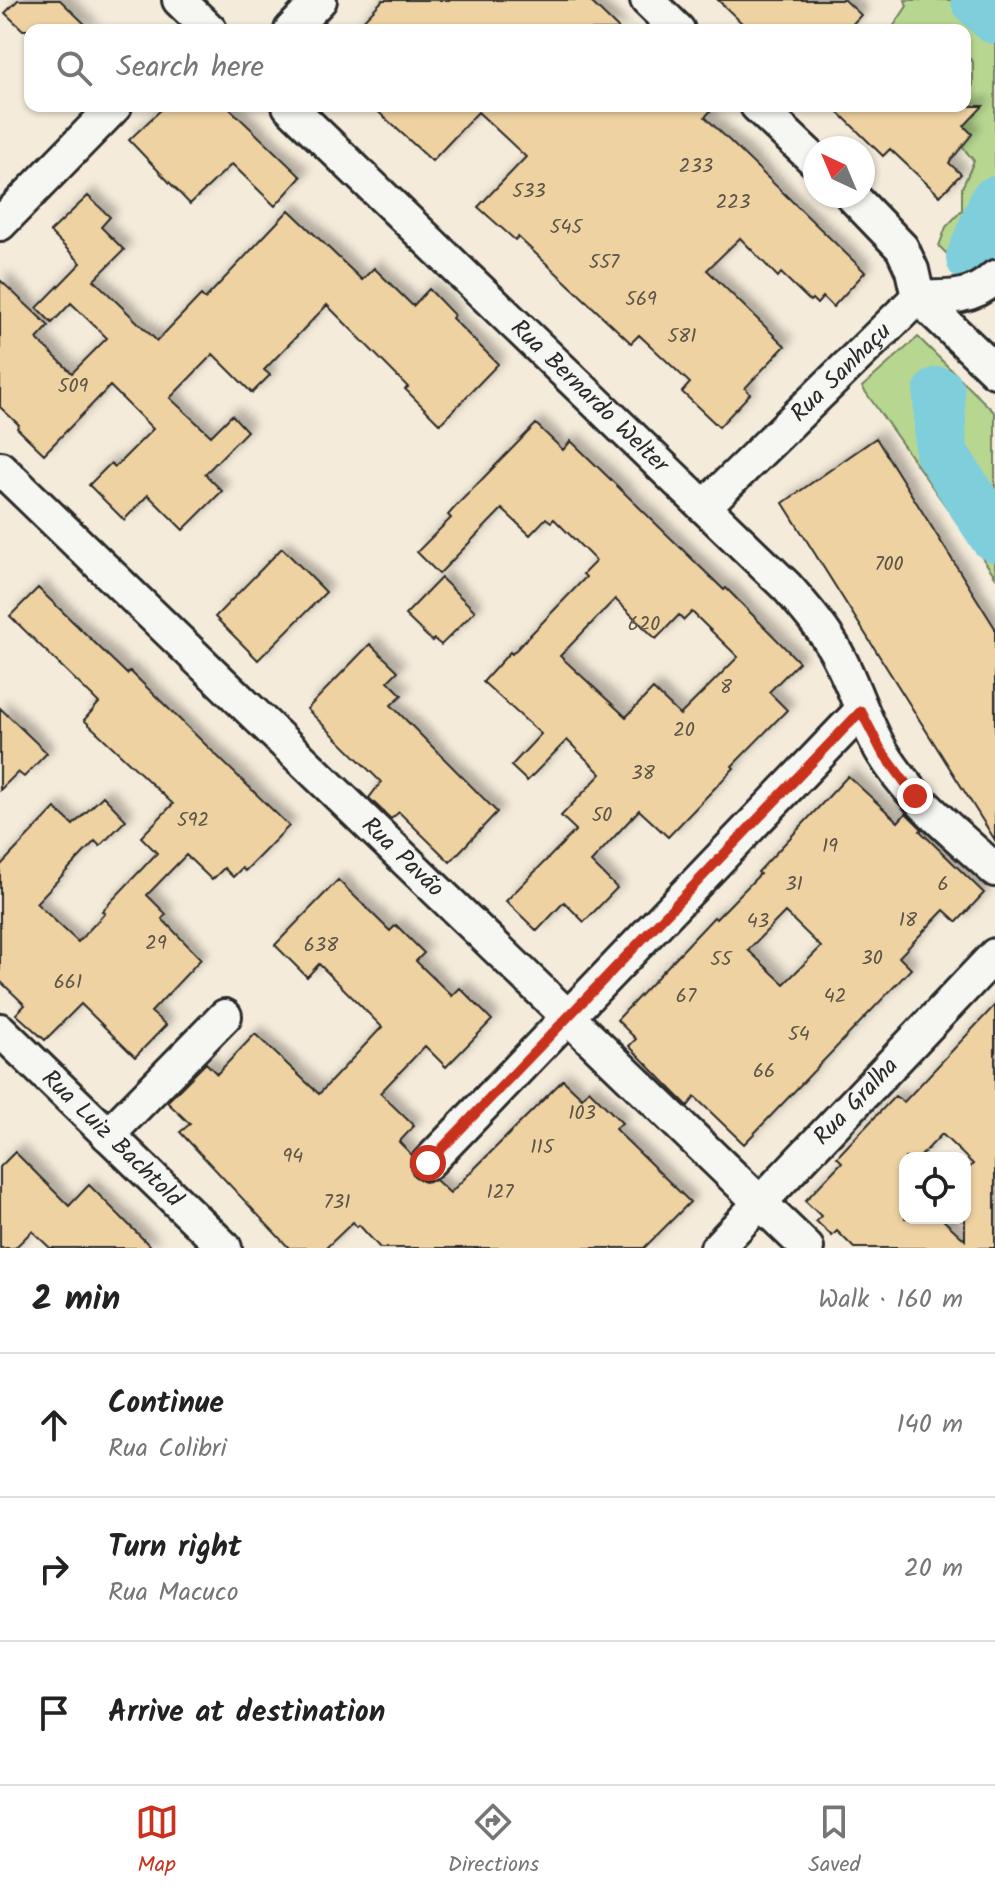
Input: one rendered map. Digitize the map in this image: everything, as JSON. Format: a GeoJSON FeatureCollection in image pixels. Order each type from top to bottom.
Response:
{"type":"FeatureCollection","features":[{"type":"Feature","properties":{"kind":"street"},"geometry":{"type":"LineString","coordinates":[[297,24],[320,0]]}},
{"type":"Feature","properties":{"kind":"street"},"geometry":{"type":"LineString","coordinates":[[647,0],[672,24]]}},
{"type":"Feature","properties":{"kind":"street"},"geometry":{"type":"LineString","coordinates":[[0,224],[109,112]]}},
{"type":"Feature","properties":{"kind":"street","name":"Rua Bernardo Welter"},"geometry":{"type":"LineString","coordinates":[[295,112],[787,587],[812,615],[845,669],[861,711],[896,773],[915,796],[995,870]]}},
{"type":"Feature","properties":{"kind":"street"},"geometry":{"type":"LineString","coordinates":[[763,112],[803,150]]}},
{"type":"Feature","properties":{"kind":"street"},"geometry":{"type":"LineString","coordinates":[[864,208],[902,248],[912,270],[918,297],[995,371]]}},
{"type":"Feature","properties":{"kind":"street"},"geometry":{"type":"LineString","coordinates":[[918,297],[970,295],[995,277]]}},
{"type":"Feature","properties":{"kind":"street","name":"Rua Sanhaçu"},"geometry":{"type":"LineString","coordinates":[[704,507],[918,297]]}},
{"type":"Feature","properties":{"kind":"street","name":"Rua Pavão"},"geometry":{"type":"LineString","coordinates":[[0,468],[807,1248]]}},
{"type":"Feature","properties":{"kind":"street"},"geometry":{"type":"LineString","coordinates":[[428,1163],[861,711]]}},
{"type":"Feature","properties":{"kind":"street","name":"Rua Gralha"},"geometry":{"type":"LineString","coordinates":[[717,1248],[995,955]]}},
{"type":"Feature","properties":{"kind":"street"},"geometry":{"type":"LineString","coordinates":[[108,1135],[225,1016]]}},
{"type":"Feature","properties":{"kind":"street","name":"Rua Luiz Bachtold"},"geometry":{"type":"LineString","coordinates":[[0,1030],[225,1248]]}},
{"type":"Feature","properties":{"kind":"green space"},"geometry":{"type":"Polygon","coordinates":[[[905,0],[971,0],[980,14],[995,24],[995,181],[981,205],[973,237],[960,267],[939,246],[946,227],[962,210],[962,188],[974,161],[951,133],[962,112],[971,112],[971,24],[895,24],[907,6],[905,0]]]}},
{"type":"Feature","properties":{"kind":"green space"},"geometry":{"type":"Polygon","coordinates":[[[995,229],[995,262],[984,273],[971,274],[993,238],[995,229]]]}},
{"type":"Feature","properties":{"kind":"green space"},"geometry":{"type":"Polygon","coordinates":[[[918,337],[995,413],[995,576],[862,387],[918,337]]]}},
{"type":"Feature","properties":{"kind":"building"},"geometry":{"type":"Polygon","coordinates":[[[18,0],[60,0],[85,24],[24,24],[23,30],[5,13],[18,0]]]}},
{"type":"Feature","properties":{"kind":"building"},"geometry":{"type":"Polygon","coordinates":[[[383,0],[589,0],[614,24],[360,24],[383,0]]]}},
{"type":"Feature","properties":{"kind":"building"},"geometry":{"type":"Polygon","coordinates":[[[718,0],[845,0],[861,15],[853,24],[743,24],[718,0]]]}},
{"type":"Feature","properties":{"kind":"building"},"geometry":{"type":"Polygon","coordinates":[[[971,106],[983,106],[964,126],[972,134],[949,163],[961,174],[940,196],[890,149],[883,156],[875,148],[875,136],[863,136],[838,112],[971,112],[971,106]]]}},
{"type":"Feature","properties":{"kind":"building"},"geometry":{"type":"Polygon","coordinates":[[[159,112],[233,112],[301,177],[275,206],[232,164],[190,204],[129,140],[159,112]]]}},
{"type":"Feature","properties":{"kind":"building"},"geometry":{"type":"Polygon","coordinates":[[[379,112],[478,112],[432,161],[379,112]]]}},
{"type":"Feature","properties":{"kind":"building"},"geometry":{"type":"Polygon","coordinates":[[[478,112],[710,112],[705,117],[865,272],[833,307],[823,297],[817,304],[812,299],[810,301],[781,273],[778,277],[740,238],[707,270],[785,346],[745,388],[750,394],[719,427],[682,392],[690,383],[639,335],[631,343],[518,237],[515,240],[478,207],[526,157],[478,112]]]}},
{"type":"Feature","properties":{"kind":"building"},"geometry":{"type":"Polygon","coordinates":[[[88,196],[110,217],[101,227],[124,250],[94,280],[157,341],[201,295],[205,299],[289,210],[362,280],[374,268],[413,306],[429,289],[454,315],[452,318],[498,364],[440,424],[327,305],[264,370],[270,375],[252,393],[213,354],[170,398],[211,436],[232,415],[247,431],[205,474],[222,491],[183,530],[148,495],[124,520],[89,485],[111,463],[115,467],[153,429],[110,386],[44,454],[0,407],[0,280],[49,326],[37,339],[72,373],[107,338],[71,303],[52,323],[37,308],[81,263],[50,232],[88,196]]]}},
{"type":"Feature","properties":{"kind":"building"},"geometry":{"type":"Polygon","coordinates":[[[536,424],[563,450],[571,441],[799,662],[769,692],[787,710],[668,837],[639,810],[591,862],[617,888],[584,922],[564,902],[537,931],[506,901],[576,830],[561,816],[601,774],[567,740],[527,781],[511,766],[541,734],[483,682],[586,577],[583,574],[596,561],[554,519],[551,522],[546,518],[530,535],[502,509],[439,574],[417,552],[451,518],[448,515],[536,424]],[[615,599],[560,656],[626,717],[653,689],[680,715],[738,657],[692,612],[684,620],[679,615],[656,639],[615,599]]]}},
{"type":"Feature","properties":{"kind":"building"},"geometry":{"type":"Polygon","coordinates":[[[876,438],[995,628],[995,840],[783,503],[876,438]]]}},
{"type":"Feature","properties":{"kind":"building"},"geometry":{"type":"Polygon","coordinates":[[[282,548],[326,592],[258,660],[215,617],[282,548]]]}},
{"type":"Feature","properties":{"kind":"building"},"geometry":{"type":"Polygon","coordinates":[[[441,578],[475,611],[441,645],[434,639],[432,641],[405,615],[441,578]]]}},
{"type":"Feature","properties":{"kind":"building"},"geometry":{"type":"Polygon","coordinates":[[[38,588],[127,674],[130,671],[289,826],[245,871],[242,868],[233,877],[224,868],[212,880],[186,855],[147,895],[166,914],[162,919],[201,959],[151,1012],[166,1025],[135,1057],[81,1004],[45,1040],[16,1014],[25,1005],[0,981],[0,866],[55,808],[73,825],[103,796],[126,820],[100,846],[95,841],[36,903],[78,942],[105,913],[102,911],[157,853],[141,837],[173,804],[84,720],[99,703],[10,616],[38,588]]]}},
{"type":"Feature","properties":{"kind":"building"},"geometry":{"type":"Polygon","coordinates":[[[370,644],[398,671],[388,681],[402,695],[391,705],[497,812],[450,862],[399,812],[391,819],[369,798],[381,782],[307,709],[370,644]]]}},
{"type":"Feature","properties":{"kind":"building"},"geometry":{"type":"Polygon","coordinates":[[[0,708],[47,753],[24,777],[18,772],[0,790],[0,708]]]}},
{"type":"Feature","properties":{"kind":"building"},"geometry":{"type":"Polygon","coordinates":[[[848,776],[898,822],[906,813],[922,829],[920,831],[984,893],[957,922],[944,910],[899,957],[911,969],[744,1144],[695,1097],[688,1106],[629,1046],[636,1039],[617,1020],[714,917],[716,919],[760,874],[758,872],[848,776]],[[785,912],[748,950],[784,984],[821,947],[785,912]]]}},
{"type":"Feature","properties":{"kind":"building"},"geometry":{"type":"Polygon","coordinates":[[[338,880],[390,931],[396,925],[424,953],[416,961],[452,996],[460,988],[492,1020],[446,1067],[425,1046],[380,1093],[414,1126],[399,1142],[412,1155],[410,1168],[414,1176],[424,1182],[436,1180],[450,1193],[563,1080],[582,1098],[589,1090],[622,1123],[615,1129],[690,1202],[644,1248],[380,1248],[353,1222],[326,1248],[289,1248],[180,1132],[190,1124],[167,1102],[206,1063],[217,1074],[255,1034],[319,1094],[382,1027],[319,964],[307,977],[275,945],[338,880]]]}},
{"type":"Feature","properties":{"kind":"building"},"geometry":{"type":"Polygon","coordinates":[[[995,1005],[995,1248],[854,1248],[837,1231],[832,1236],[816,1221],[821,1216],[805,1201],[842,1162],[837,1157],[895,1096],[904,1102],[995,1005]]]}},
{"type":"Feature","properties":{"kind":"building"},"geometry":{"type":"Polygon","coordinates":[[[15,1152],[69,1206],[89,1185],[152,1248],[50,1248],[32,1231],[15,1248],[0,1248],[0,1167],[15,1152]]]}},
{"type":"Feature","properties":{"kind":"waterway"},"geometry":{"type":"LineString","coordinates":[[977,0],[995,18]]}},
{"type":"Feature","properties":{"kind":"waterway"},"geometry":{"type":"LineString","coordinates":[[972,258],[995,202]]}},
{"type":"Feature","properties":{"kind":"waterway"},"geometry":{"type":"LineString","coordinates":[[939,393],[941,452],[995,536]]}},
{"type":"Feature","properties":{"kind":"route"},"geometry":{"type":"LineString","coordinates":[[428,1163],[861,711],[881,750],[915,796]]}}]}
